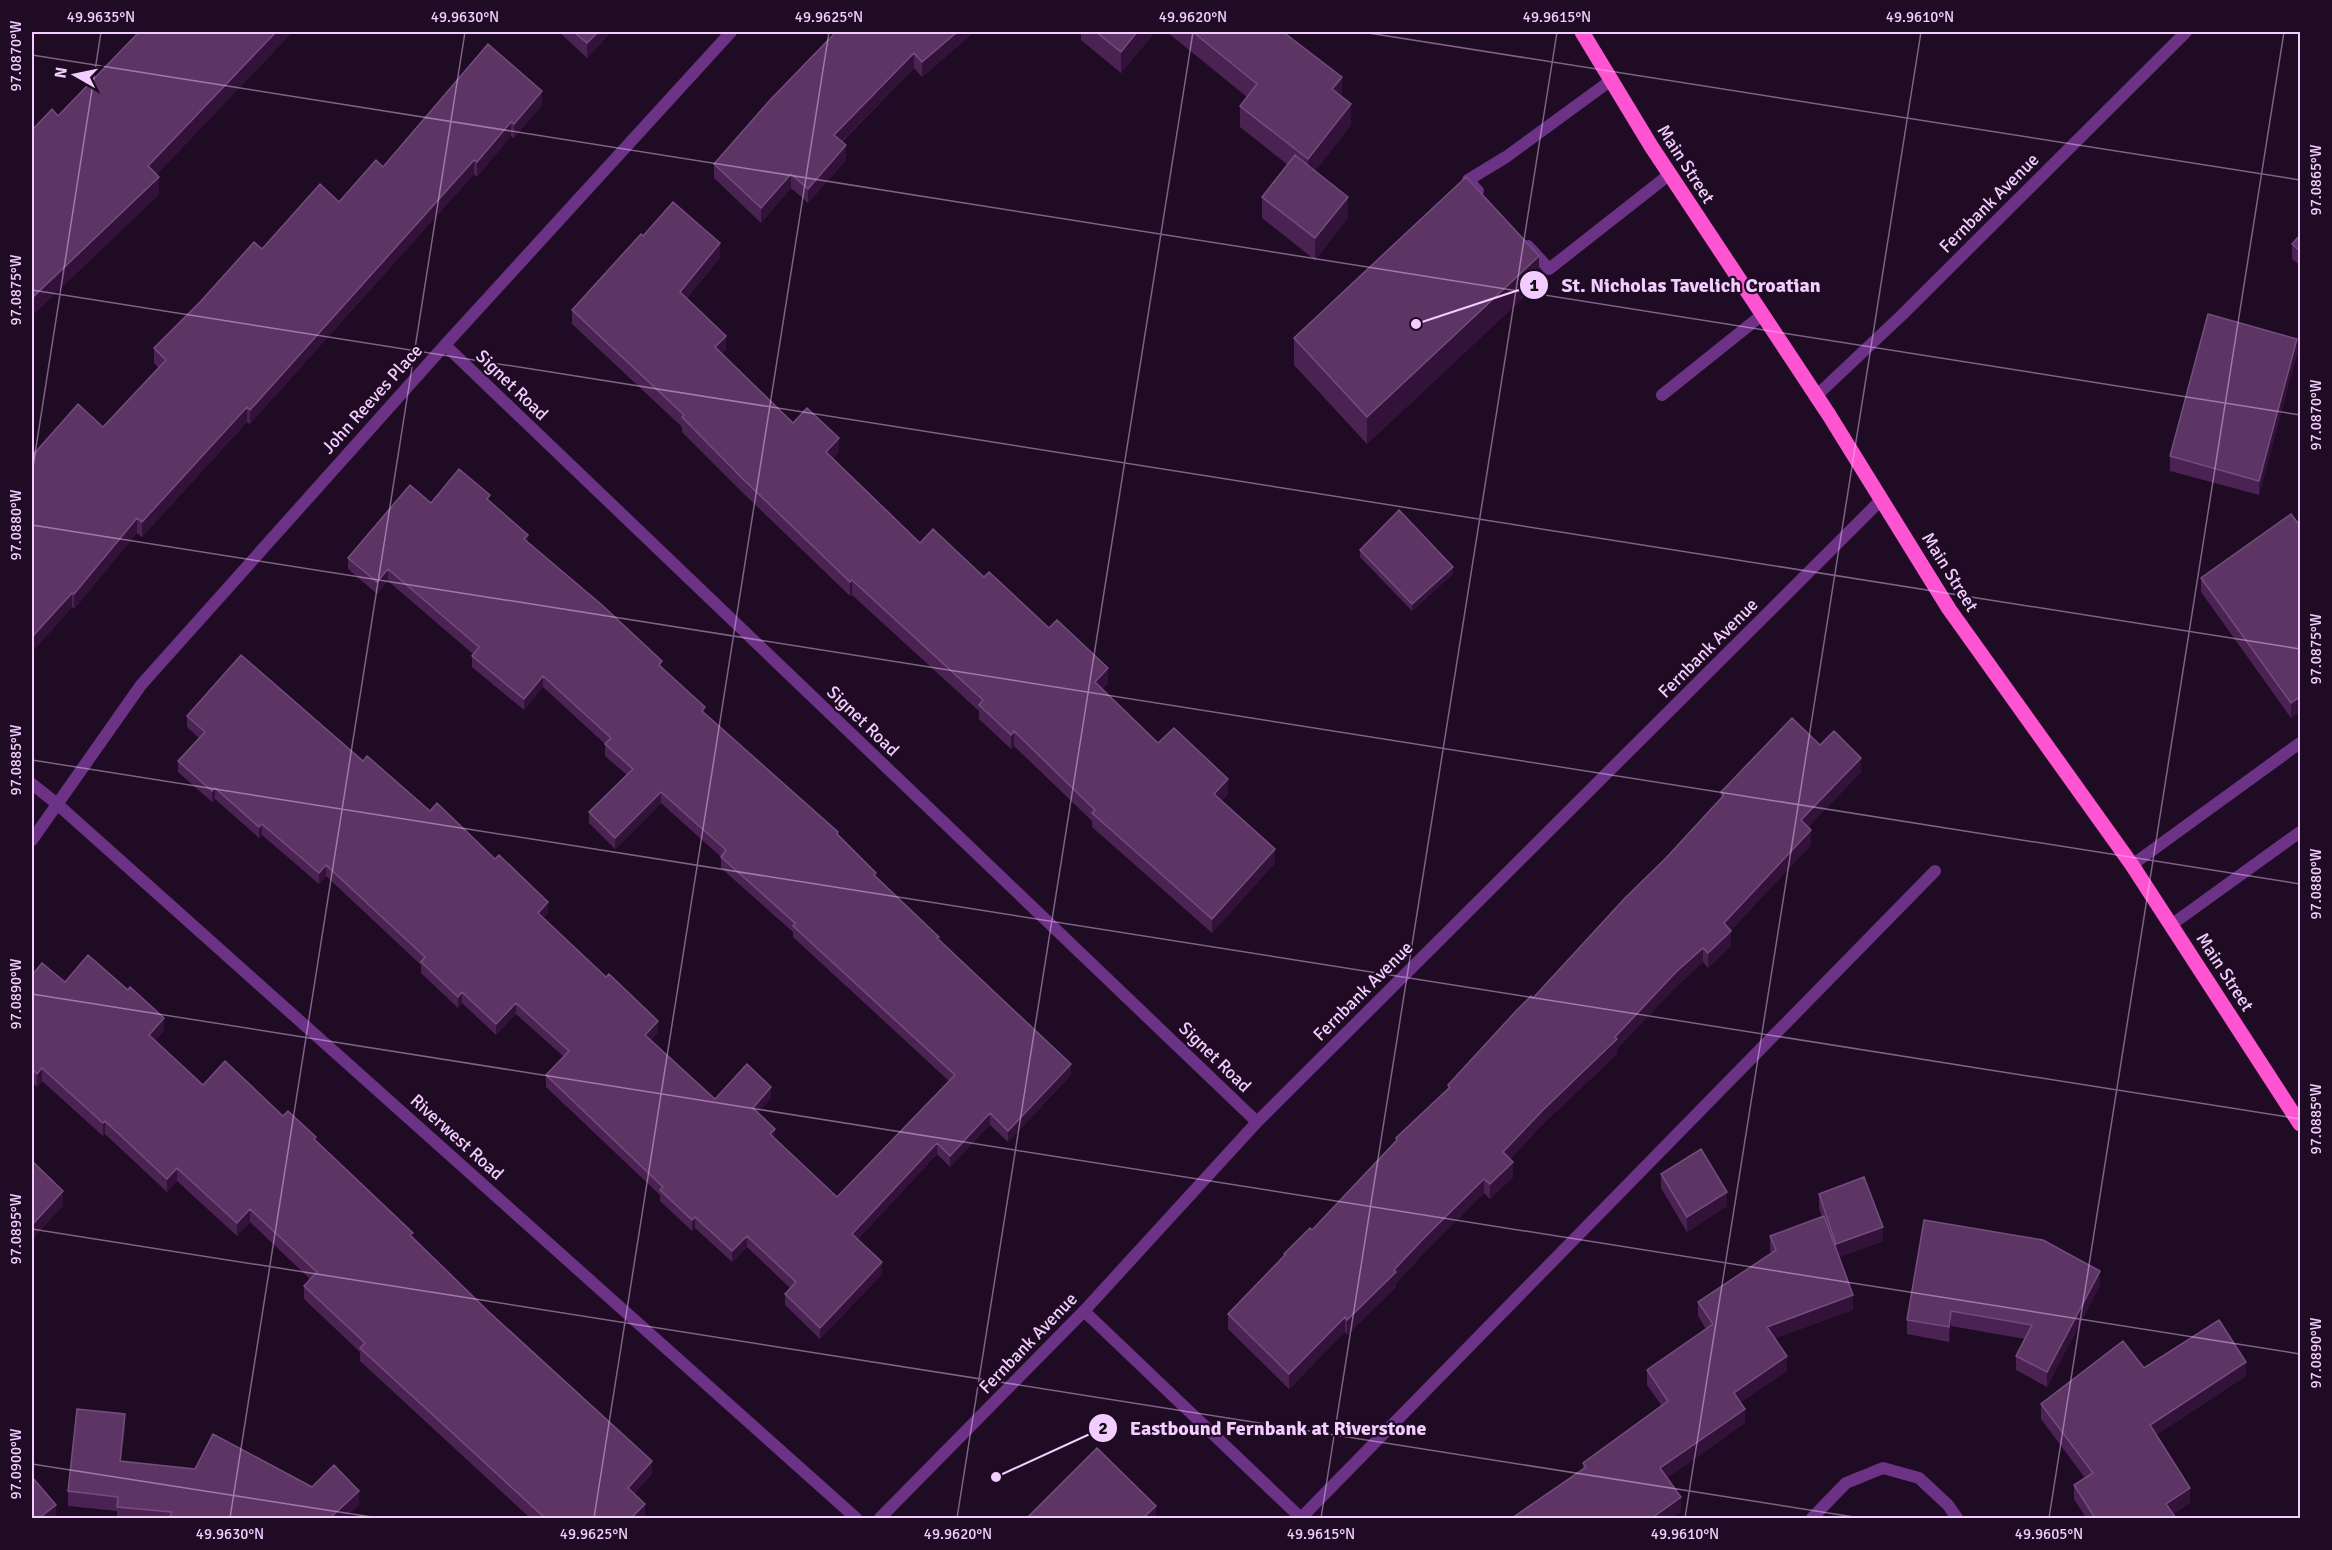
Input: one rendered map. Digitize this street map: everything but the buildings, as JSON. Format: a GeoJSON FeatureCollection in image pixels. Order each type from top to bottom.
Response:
{"type":"FeatureCollection","features":[{"type":"Feature","properties":{"kind":"main road","name":"Main Street"},"geometry":{"type":"LineString","coordinates":[[1582,32],[1610,81],[1882,499],[1948,609],[2132,865],[2301,1124]]}},
{"type":"Feature","properties":{"kind":"street","name":"John Reeves Place"},"geometry":{"type":"LineString","coordinates":[[32,840],[141,685],[445,345],[731,32]]}},
{"type":"Feature","properties":{"kind":"street","name":"Fernbank Avenue"},"geometry":{"type":"LineString","coordinates":[[1815,397],[1902,315],[2186,32]]}},
{"type":"Feature","properties":{"kind":"street"},"geometry":{"type":"LineString","coordinates":[[1483,196],[1468,180],[1506,157],[1610,81]]}},
{"type":"Feature","properties":{"kind":"street"},"geometry":{"type":"LineString","coordinates":[[1520,237],[1549,269],[1670,174]]}},
{"type":"Feature","properties":{"kind":"street"},"geometry":{"type":"LineString","coordinates":[[1662,395],[1762,315]]}},
{"type":"Feature","properties":{"kind":"street","name":"Signet Road"},"geometry":{"type":"LineString","coordinates":[[445,345],[1257,1122]]}},
{"type":"Feature","properties":{"kind":"street","name":"Fernbank Avenue"},"geometry":{"type":"LineString","coordinates":[[880,1518],[1084,1311],[1257,1122],[1882,499]]}},
{"type":"Feature","properties":{"kind":"street"},"geometry":{"type":"LineString","coordinates":[[2132,865],[2301,743]]}},
{"type":"Feature","properties":{"kind":"street","name":"Riverwest Road"},"geometry":{"type":"LineString","coordinates":[[32,784],[856,1518]]}},
{"type":"Feature","properties":{"kind":"street"},"geometry":{"type":"LineString","coordinates":[[2170,925],[2301,832]]}},
{"type":"Feature","properties":{"kind":"street"},"geometry":{"type":"LineString","coordinates":[[1084,1311],[1301,1518],[1935,871]]}},
{"type":"Feature","properties":{"kind":"street"},"geometry":{"type":"LineString","coordinates":[[1812,1518],[1846,1483],[1883,1468],[1919,1478],[1948,1505],[1957,1518]]}},
{"type":"Feature","properties":{"kind":"place","name":"St. Nicholas Tavelich Croatian"},"geometry":{"type":"Point","coordinates":[1416,324]}},
{"type":"Feature","properties":{"kind":"place","name":"Eastbound Fernbank at Riverstone"},"geometry":{"type":"Point","coordinates":[996,1477]}}]}
